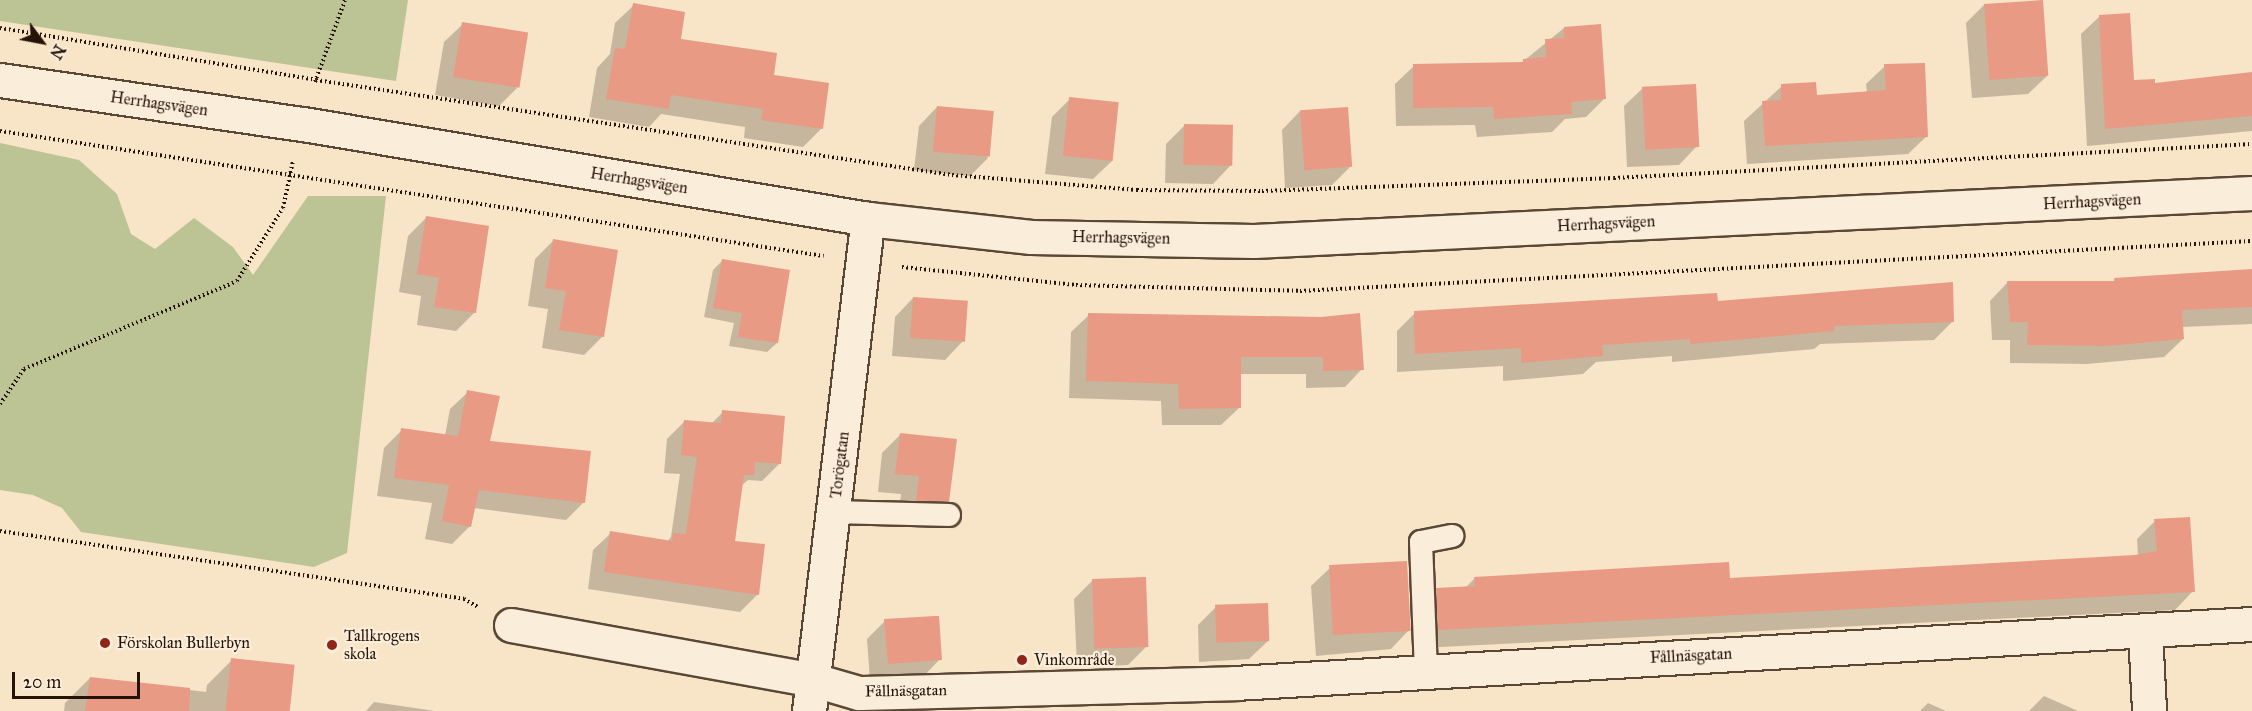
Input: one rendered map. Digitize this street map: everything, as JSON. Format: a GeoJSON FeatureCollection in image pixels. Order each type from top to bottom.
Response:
{"type":"FeatureCollection","features":[{"type":"Feature","properties":{"kind":"street","name":"Herrhagsvägen"},"geometry":{"type":"LineString","coordinates":[[0,81],[303,124],[868,219],[1031,237],[1254,241],[2252,193]]}},
{"type":"Feature","properties":{"kind":"street","name":"Torögatan"},"geometry":{"type":"LineString","coordinates":[[811,695],[865,261],[868,219]]}},
{"type":"Feature","properties":{"kind":"street","name":"Fållnäsgatan"},"geometry":{"type":"LineString","coordinates":[[512,625],[811,695],[859,693],[1235,697],[1426,672],[2252,624]]}},
{"type":"Feature","properties":{"kind":"street"},"geometry":{"type":"LineString","coordinates":[[2145,631],[2149,711]]}},
{"type":"Feature","properties":{"kind":"lane"},"geometry":{"type":"LineString","coordinates":[[834,512],[949,516]]}},
{"type":"Feature","properties":{"kind":"lane"},"geometry":{"type":"LineString","coordinates":[[1426,672],[1421,542],[1452,536]]}},
{"type":"Feature","properties":{"kind":"path"},"geometry":{"type":"LineString","coordinates":[[0,404],[24,369],[237,281],[283,208],[289,175],[316,80],[345,0]]}},
{"type":"Feature","properties":{"kind":"path"},"geometry":{"type":"LineString","coordinates":[[0,28],[316,80],[952,175],[1137,190],[1262,191],[1614,178],[2252,144]]}},
{"type":"Feature","properties":{"kind":"path"},"geometry":{"type":"LineString","coordinates":[[0,131],[918,270],[1076,285],[1300,291],[2252,241]]}},
{"type":"Feature","properties":{"kind":"path"},"geometry":{"type":"LineString","coordinates":[[0,531],[464,599],[512,625]]}},
{"type":"Feature","properties":{"kind":"green space"},"geometry":{"type":"Polygon","coordinates":[[[0,0],[408,0],[396,81],[0,21],[0,0]]]}},
{"type":"Feature","properties":{"kind":"green space"},"geometry":{"type":"Polygon","coordinates":[[[0,143],[79,160],[117,194],[131,234],[155,249],[194,218],[233,247],[253,275],[308,196],[386,196],[347,553],[314,567],[81,532],[62,508],[33,495],[0,490],[0,143]]]}},
{"type":"Feature","properties":{"kind":"building"},"geometry":{"type":"Polygon","coordinates":[[[2043,0],[2048,76],[1989,80],[1984,4],[2043,0]]]}},
{"type":"Feature","properties":{"kind":"building"},"geometry":{"type":"Polygon","coordinates":[[[633,3],[685,12],[681,39],[777,53],[774,75],[829,83],[823,129],[761,120],[763,109],[671,95],[669,109],[606,99],[615,48],[625,49],[633,3]]]}},
{"type":"Feature","properties":{"kind":"building"},"geometry":{"type":"Polygon","coordinates":[[[2130,13],[2134,80],[2155,79],[2155,83],[2252,72],[2252,116],[2105,129],[2099,15],[2130,13]]]}},
{"type":"Feature","properties":{"kind":"building"},"geometry":{"type":"Polygon","coordinates":[[[462,22],[528,32],[519,88],[453,77],[462,22]]]}},
{"type":"Feature","properties":{"kind":"building"},"geometry":{"type":"Polygon","coordinates":[[[1601,24],[1606,99],[1571,102],[1572,114],[1494,119],[1493,107],[1413,108],[1413,64],[1523,62],[1523,59],[1546,57],[1545,39],[1564,38],[1564,27],[1601,24]]]}},
{"type":"Feature","properties":{"kind":"building"},"geometry":{"type":"Polygon","coordinates":[[[1925,63],[1928,137],[1765,146],[1762,101],[1781,100],[1781,84],[1816,82],[1817,95],[1886,90],[1884,64],[1925,63]]]}},
{"type":"Feature","properties":{"kind":"building"},"geometry":{"type":"Polygon","coordinates":[[[1696,84],[1699,147],[1645,150],[1642,87],[1696,84]]]}},
{"type":"Feature","properties":{"kind":"building"},"geometry":{"type":"Polygon","coordinates":[[[1069,97],[1119,102],[1113,161],[1063,156],[1069,97]]]}},
{"type":"Feature","properties":{"kind":"building"},"geometry":{"type":"Polygon","coordinates":[[[937,106],[994,111],[990,157],[933,152],[937,106]]]}},
{"type":"Feature","properties":{"kind":"building"},"geometry":{"type":"Polygon","coordinates":[[[1348,107],[1352,167],[1304,170],[1300,110],[1348,107]]]}},
{"type":"Feature","properties":{"kind":"building"},"geometry":{"type":"Polygon","coordinates":[[[1184,124],[1233,125],[1232,166],[1183,165],[1184,124]]]}},
{"type":"Feature","properties":{"kind":"building"},"geometry":{"type":"Polygon","coordinates":[[[426,216],[489,226],[476,313],[434,307],[439,278],[417,274],[426,216]]]}},
{"type":"Feature","properties":{"kind":"building"},"geometry":{"type":"Polygon","coordinates":[[[553,239],[618,250],[604,337],[559,330],[566,291],[545,288],[553,239]]]}},
{"type":"Feature","properties":{"kind":"building"},"geometry":{"type":"Polygon","coordinates":[[[722,259],[790,270],[778,343],[738,337],[742,313],[713,308],[722,259]]]}},
{"type":"Feature","properties":{"kind":"building"},"geometry":{"type":"Polygon","coordinates":[[[2252,269],[2252,307],[2182,310],[2184,339],[2107,346],[2027,345],[2028,322],[2010,322],[2007,281],[2115,281],[2114,278],[2252,269]]]}},
{"type":"Feature","properties":{"kind":"building"},"geometry":{"type":"Polygon","coordinates":[[[1953,282],[1954,322],[1834,326],[1834,331],[1690,344],[1690,339],[1602,345],[1603,356],[1521,363],[1521,348],[1415,354],[1414,311],[1717,293],[1718,301],[1953,282]]]}},
{"type":"Feature","properties":{"kind":"building"},"geometry":{"type":"Polygon","coordinates":[[[913,297],[968,301],[965,342],[910,338],[913,297]]]}},
{"type":"Feature","properties":{"kind":"building"},"geometry":{"type":"Polygon","coordinates":[[[1088,313],[1321,317],[1360,313],[1364,370],[1323,371],[1323,357],[1241,357],[1241,408],[1179,409],[1178,384],[1086,381],[1088,313]]]}},
{"type":"Feature","properties":{"kind":"building"},"geometry":{"type":"Polygon","coordinates":[[[467,390],[500,396],[490,441],[591,451],[585,503],[479,490],[471,527],[442,521],[449,485],[394,478],[401,428],[458,436],[467,390]]]}},
{"type":"Feature","properties":{"kind":"building"},"geometry":{"type":"Polygon","coordinates":[[[722,410],[785,416],[781,464],[755,462],[754,475],[744,475],[735,541],[765,544],[759,595],[604,572],[610,531],[672,541],[673,533],[686,534],[697,457],[681,455],[684,420],[721,423],[722,410]]]}},
{"type":"Feature","properties":{"kind":"building"},"geometry":{"type":"Polygon","coordinates":[[[900,433],[957,439],[949,502],[916,501],[919,476],[895,474],[900,433]]]}},
{"type":"Feature","properties":{"kind":"building"},"geometry":{"type":"Polygon","coordinates":[[[2190,517],[2195,592],[1438,630],[1436,588],[1475,586],[1474,577],[1729,562],[1730,578],[2135,555],[2157,551],[2154,519],[2190,517]]]}},
{"type":"Feature","properties":{"kind":"building"},"geometry":{"type":"Polygon","coordinates":[[[1407,561],[1411,631],[1333,635],[1329,565],[1407,561]]]}},
{"type":"Feature","properties":{"kind":"building"},"geometry":{"type":"Polygon","coordinates":[[[1146,577],[1148,647],[1094,649],[1092,579],[1146,577]]]}},
{"type":"Feature","properties":{"kind":"building"},"geometry":{"type":"Polygon","coordinates":[[[1268,603],[1269,641],[1216,643],[1215,605],[1268,603]]]}},
{"type":"Feature","properties":{"kind":"building"},"geometry":{"type":"Polygon","coordinates":[[[939,616],[942,660],[888,664],[884,619],[939,616]]]}},
{"type":"Feature","properties":{"kind":"building"},"geometry":{"type":"Polygon","coordinates":[[[231,658],[295,665],[290,711],[225,711],[231,658]]]}},
{"type":"Feature","properties":{"kind":"building"},"geometry":{"type":"Polygon","coordinates":[[[90,677],[190,688],[189,711],[85,711],[90,677]]]}},
{"type":"Feature","properties":{"kind":"place","name":"Förskolan Bullerbyn"},"geometry":{"type":"Point","coordinates":[105,643]}},
{"type":"Feature","properties":{"kind":"place","name":"Tallkrogens skola"},"geometry":{"type":"Point","coordinates":[332,645]}},
{"type":"Feature","properties":{"kind":"place","name":"Vinkområde"},"geometry":{"type":"Point","coordinates":[1022,660]}}]}
